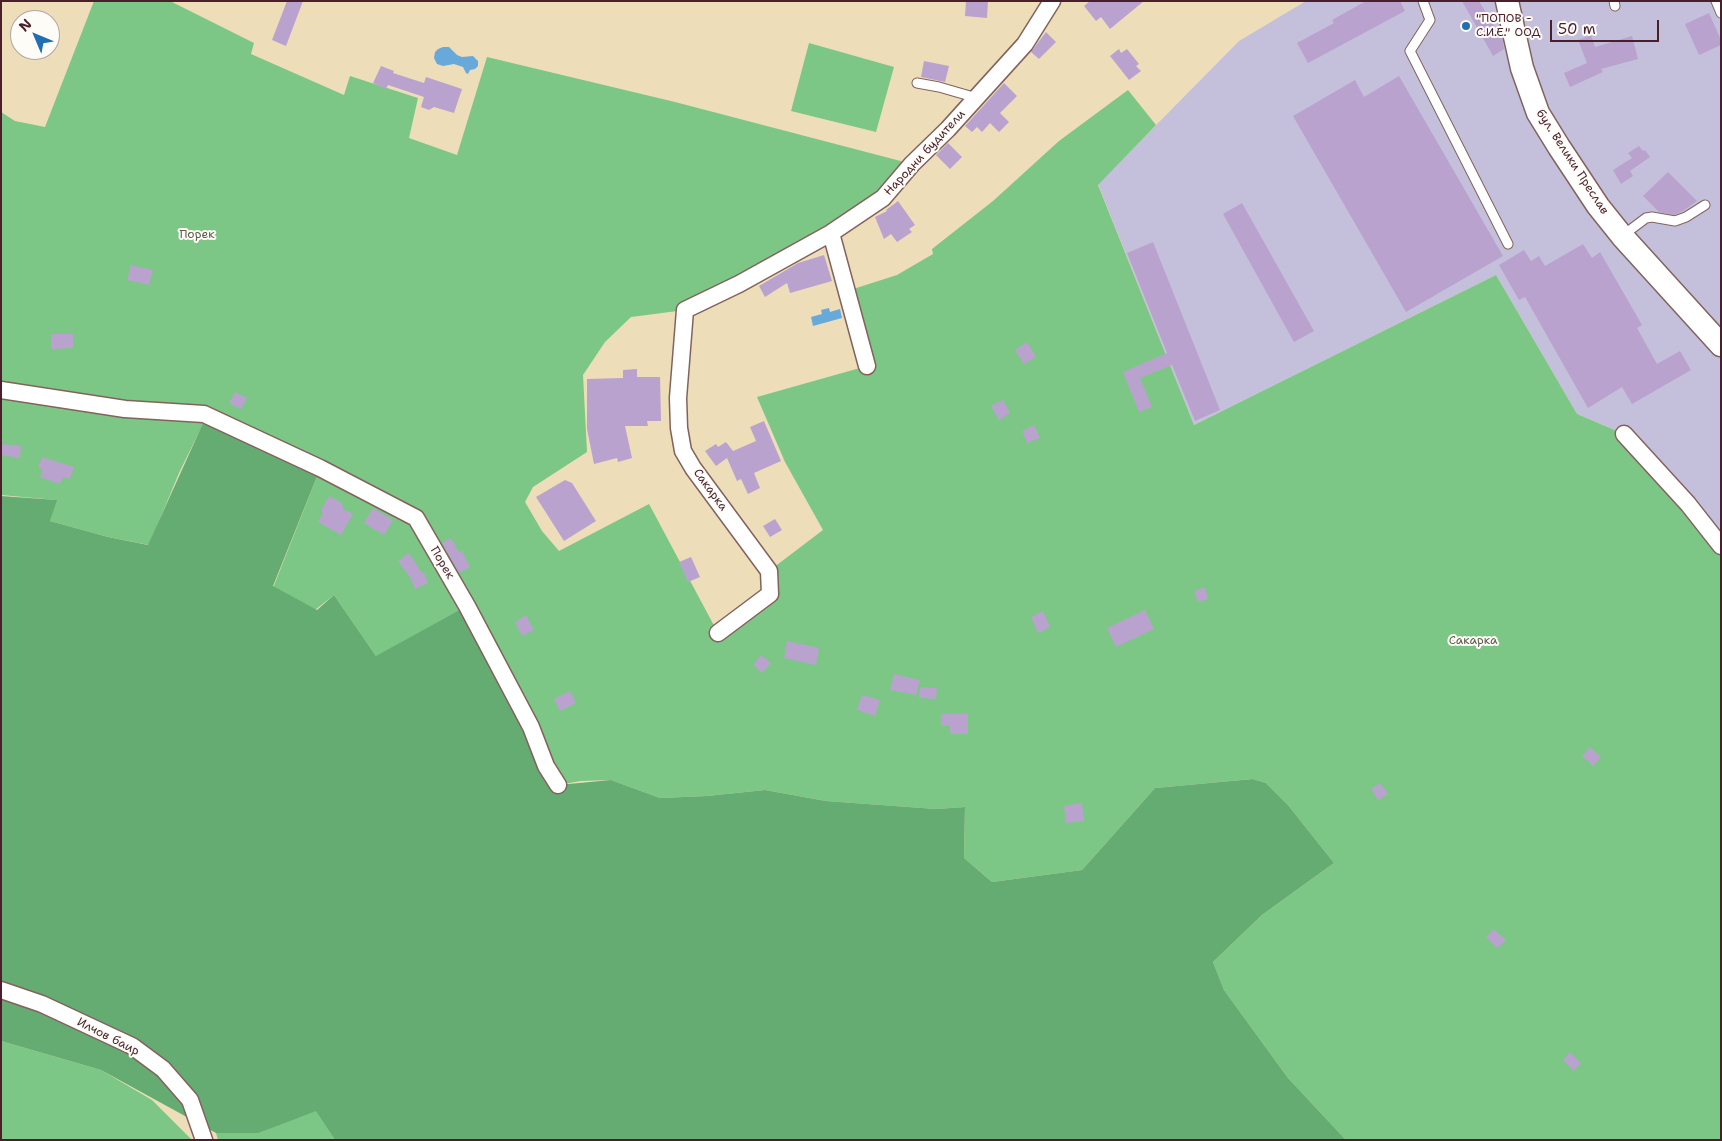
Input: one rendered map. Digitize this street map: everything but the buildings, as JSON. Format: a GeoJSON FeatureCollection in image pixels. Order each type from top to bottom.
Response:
{"type":"FeatureCollection","features":[{"type":"Feature","properties":{"kind":"main road","name":"бул. Велики Преслав"},"geometry":{"type":"LineString","coordinates":[[1507,1],[1522,68],[1538,113],[1598,206],[1622,236],[1721,344]]}},
{"type":"Feature","properties":{"kind":"street","name":"Народни будители"},"geometry":{"type":"LineString","coordinates":[[684,310],[739,284],[831,233],[883,198],[912,164],[948,130],[1025,44],[1052,1]]}},
{"type":"Feature","properties":{"kind":"street"},"geometry":{"type":"LineString","coordinates":[[831,233],[867,366]]}},
{"type":"Feature","properties":{"kind":"street","name":"Сакарка"},"geometry":{"type":"LineString","coordinates":[[684,310],[678,398],[679,428],[684,451],[693,468],[769,571],[770,594],[718,633]]}},
{"type":"Feature","properties":{"kind":"street","name":"Порек"},"geometry":{"type":"LineString","coordinates":[[1,390],[125,409],[204,414],[320,468],[416,518],[477,624],[532,727],[546,766],[558,785]]}},
{"type":"Feature","properties":{"kind":"street"},"geometry":{"type":"LineString","coordinates":[[1624,434],[1688,504],[1721,546]]}},
{"type":"Feature","properties":{"kind":"street","name":"Илчов баир"},"geometry":{"type":"LineString","coordinates":[[1,990],[42,1004],[132,1046],[163,1069],[190,1100],[204,1140]]}},
{"type":"Feature","properties":{"kind":"lane"},"geometry":{"type":"LineString","coordinates":[[1424,1],[1430,20],[1410,51],[1508,244]]}},
{"type":"Feature","properties":{"kind":"lane"},"geometry":{"type":"LineString","coordinates":[[1716,1],[1721,13]]}},
{"type":"Feature","properties":{"kind":"lane"},"geometry":{"type":"LineString","coordinates":[[918,83],[977,98]]}},
{"type":"Feature","properties":{"kind":"lane"},"geometry":{"type":"LineString","coordinates":[[1622,236],[1646,218],[1652,217],[1675,221],[1686,217],[1705,205]]}},
{"type":"Feature","properties":{"kind":"shaded area"},"geometry":{"type":"Polygon","coordinates":[[[1306,1],[1721,1],[1721,546],[1624,434],[1577,414],[1496,275],[1194,425],[1098,184],[1239,41],[1306,1]]]}},
{"type":"Feature","properties":{"kind":"green space","name":"Сакарка"},"geometry":{"type":"Polygon","coordinates":[[[94,1],[170,1],[254,43],[251,54],[344,95],[350,76],[418,98],[409,138],[457,155],[487,57],[675,102],[912,164],[883,198],[685,310],[631,317],[605,342],[583,375],[587,452],[533,487],[525,502],[542,531],[559,551],[649,504],[718,633],[769,595],[769,571],[823,530],[785,462],[757,397],[867,366],[847,291],[897,275],[933,254],[932,249],[993,201],[1059,141],[1128,90],[1156,125],[1098,185],[1194,425],[1496,275],[1577,414],[1624,434],[1721,546],[1721,1140],[1346,1140],[1288,1078],[1224,990],[1213,962],[1262,915],[1334,863],[1288,805],[1266,783],[1253,779],[1155,788],[1082,870],[992,882],[964,858],[965,807],[936,809],[826,801],[765,790],[707,796],[660,798],[611,780],[581,781],[558,785],[376,656],[334,595],[315,610],[273,588],[318,474],[204,422],[179,473],[149,545],[108,537],[50,521],[56,500],[1,495],[1,112],[15,121],[45,127],[94,1]]]}},
{"type":"Feature","properties":{"kind":"green space"},"geometry":{"type":"Polygon","coordinates":[[[809,43],[894,67],[876,132],[791,111],[809,43]]]}},
{"type":"Feature","properties":{"kind":"green space"},"geometry":{"type":"Polygon","coordinates":[[[204,421],[318,474],[273,586],[317,610],[334,595],[376,656],[467,606],[558,785],[611,780],[660,798],[707,796],[765,790],[826,801],[936,809],[965,807],[964,858],[992,882],[1082,870],[1155,788],[1253,779],[1266,783],[1288,805],[1334,863],[1262,915],[1213,962],[1224,990],[1288,1078],[1346,1140],[335,1140],[316,1111],[259,1133],[216,1133],[101,1070],[1,1041],[1,496],[57,500],[50,521],[108,537],[148,545],[204,421]]]}},
{"type":"Feature","properties":{"kind":"green space"},"geometry":{"type":"Polygon","coordinates":[[[1,1041],[101,1070],[152,1100],[192,1140],[1,1140],[1,1041]]]}},
{"type":"Feature","properties":{"kind":"green space"},"geometry":{"type":"Polygon","coordinates":[[[316,1110],[335,1140],[218,1140],[216,1133],[259,1133],[316,1110]]]}},
{"type":"Feature","properties":{"kind":"water"},"geometry":{"type":"Polygon","coordinates":[[[443,47],[449,47],[462,57],[473,56],[478,61],[478,66],[470,70],[468,74],[463,67],[454,64],[443,66],[437,64],[434,58],[435,52],[443,47]]]}},
{"type":"Feature","properties":{"kind":"water"},"geometry":{"type":"Polygon","coordinates":[[[829,308],[830,312],[840,309],[842,318],[813,326],[811,317],[822,314],[821,310],[829,308]]]}},
{"type":"Feature","properties":{"kind":"place","name":"\"ПОПОВ - С.И.Е.\" ООД"},"geometry":{"type":"Point","coordinates":[1466,26]}}]}
